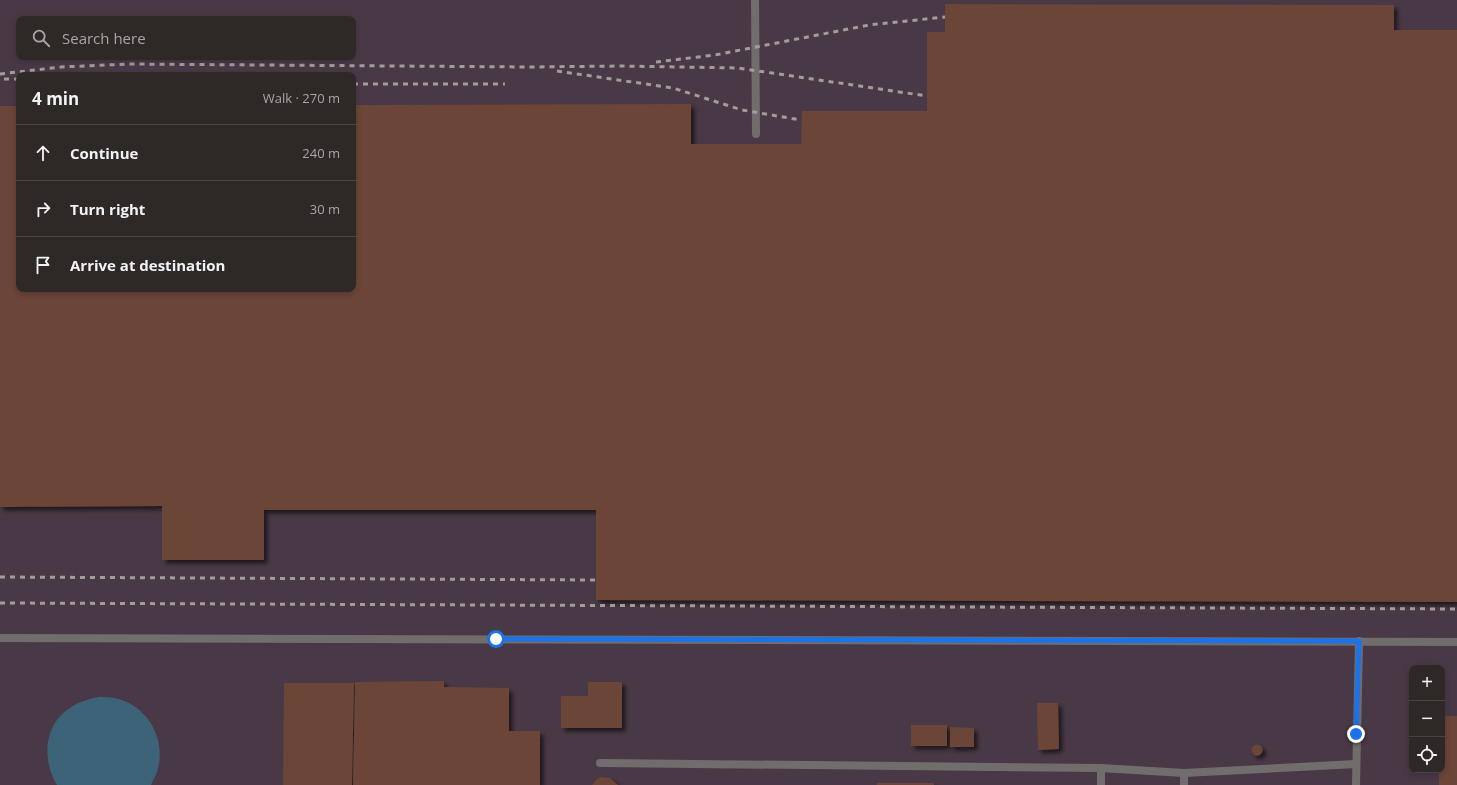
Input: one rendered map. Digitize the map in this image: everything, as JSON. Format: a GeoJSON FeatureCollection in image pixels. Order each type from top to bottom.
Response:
{"type":"FeatureCollection","features":[{"type":"Feature","properties":{"kind":"lane"},"geometry":{"type":"LineString","coordinates":[[755,0],[756,134]]}},
{"type":"Feature","properties":{"kind":"lane"},"geometry":{"type":"LineString","coordinates":[[0,638],[1457,642]]}},
{"type":"Feature","properties":{"kind":"lane"},"geometry":{"type":"LineString","coordinates":[[1356,785],[1359,641]]}},
{"type":"Feature","properties":{"kind":"lane"},"geometry":{"type":"LineString","coordinates":[[600,763],[1102,768],[1184,772],[1356,764]]}},
{"type":"Feature","properties":{"kind":"lane"},"geometry":{"type":"LineString","coordinates":[[1101,785],[1102,768]]}},
{"type":"Feature","properties":{"kind":"lane"},"geometry":{"type":"LineString","coordinates":[[1184,772],[1184,785]]}},
{"type":"Feature","properties":{"kind":"shaded area"},"geometry":{"type":"Polygon","coordinates":[[[0,0],[1457,0],[1457,785],[0,785],[0,0]]]}},
{"type":"Feature","properties":{"kind":"water"},"geometry":{"type":"Polygon","coordinates":[[[99,697],[125,701],[136,707],[151,724],[156,734],[160,756],[156,775],[151,785],[57,785],[52,775],[47,753],[51,731],[56,721],[63,713],[85,700],[99,697]]]}},
{"type":"Feature","properties":{"kind":"building"},"geometry":{"type":"Polygon","coordinates":[[[945,4],[1394,5],[1394,30],[1457,30],[1457,602],[596,600],[596,510],[264,510],[264,560],[162,560],[162,506],[0,507],[0,106],[16,106],[16,292],[356,292],[356,105],[691,104],[691,144],[801,144],[802,111],[927,111],[927,32],[945,32],[945,4]]]}},
{"type":"Feature","properties":{"kind":"building"},"geometry":{"type":"Polygon","coordinates":[[[444,681],[444,687],[509,688],[509,731],[540,731],[540,785],[353,785],[355,682],[444,681]]]}},
{"type":"Feature","properties":{"kind":"building"},"geometry":{"type":"Polygon","coordinates":[[[588,682],[622,682],[622,728],[561,728],[561,696],[588,696],[588,682]]]}},
{"type":"Feature","properties":{"kind":"building"},"geometry":{"type":"Polygon","coordinates":[[[284,683],[354,683],[352,785],[283,785],[284,683]]]}},
{"type":"Feature","properties":{"kind":"building"},"geometry":{"type":"Polygon","coordinates":[[[1037,703],[1058,703],[1059,749],[1038,750],[1037,703]]]}},
{"type":"Feature","properties":{"kind":"building"},"geometry":{"type":"Polygon","coordinates":[[[1445,716],[1457,716],[1457,785],[1439,785],[1439,773],[1445,773],[1445,716]]]}},
{"type":"Feature","properties":{"kind":"building"},"geometry":{"type":"Polygon","coordinates":[[[911,725],[947,725],[947,746],[911,746],[911,725]]]}},
{"type":"Feature","properties":{"kind":"building"},"geometry":{"type":"Polygon","coordinates":[[[950,727],[974,728],[974,747],[950,747],[950,727]]]}},
{"type":"Feature","properties":{"kind":"building"},"geometry":{"type":"Polygon","coordinates":[[[1257,744],[1261,746],[1263,750],[1261,754],[1257,756],[1253,754],[1251,750],[1253,746],[1257,744]]]}},
{"type":"Feature","properties":{"kind":"building"},"geometry":{"type":"Polygon","coordinates":[[[601,777],[610,778],[618,785],[592,785],[601,777]]]}},
{"type":"Feature","properties":{"kind":"building"},"geometry":{"type":"Polygon","coordinates":[[[877,783],[934,783],[934,785],[877,785],[877,783]]]}},
{"type":"Feature","properties":{"kind":"railway"},"geometry":{"type":"LineString","coordinates":[[656,62],[715,55],[869,25],[945,17]]}},
{"type":"Feature","properties":{"kind":"railway"},"geometry":{"type":"LineString","coordinates":[[17,72],[61,67],[129,64],[529,67],[622,66],[738,68],[927,96]]}},
{"type":"Feature","properties":{"kind":"railway"},"geometry":{"type":"LineString","coordinates":[[557,71],[673,88],[742,110],[801,120]]}},
{"type":"Feature","properties":{"kind":"railway"},"geometry":{"type":"LineString","coordinates":[[0,74],[16,72]]}},
{"type":"Feature","properties":{"kind":"railway"},"geometry":{"type":"LineString","coordinates":[[4,79],[16,79]]}},
{"type":"Feature","properties":{"kind":"railway"},"geometry":{"type":"LineString","coordinates":[[356,84],[505,84]]}},
{"type":"Feature","properties":{"kind":"railway"},"geometry":{"type":"LineString","coordinates":[[0,577],[596,580]]}},
{"type":"Feature","properties":{"kind":"railway"},"geometry":{"type":"LineString","coordinates":[[0,603],[1457,609]]}},
{"type":"Feature","properties":{"kind":"route"},"geometry":{"type":"LineString","coordinates":[[496,639],[1359,641],[1356,734]]}}]}
